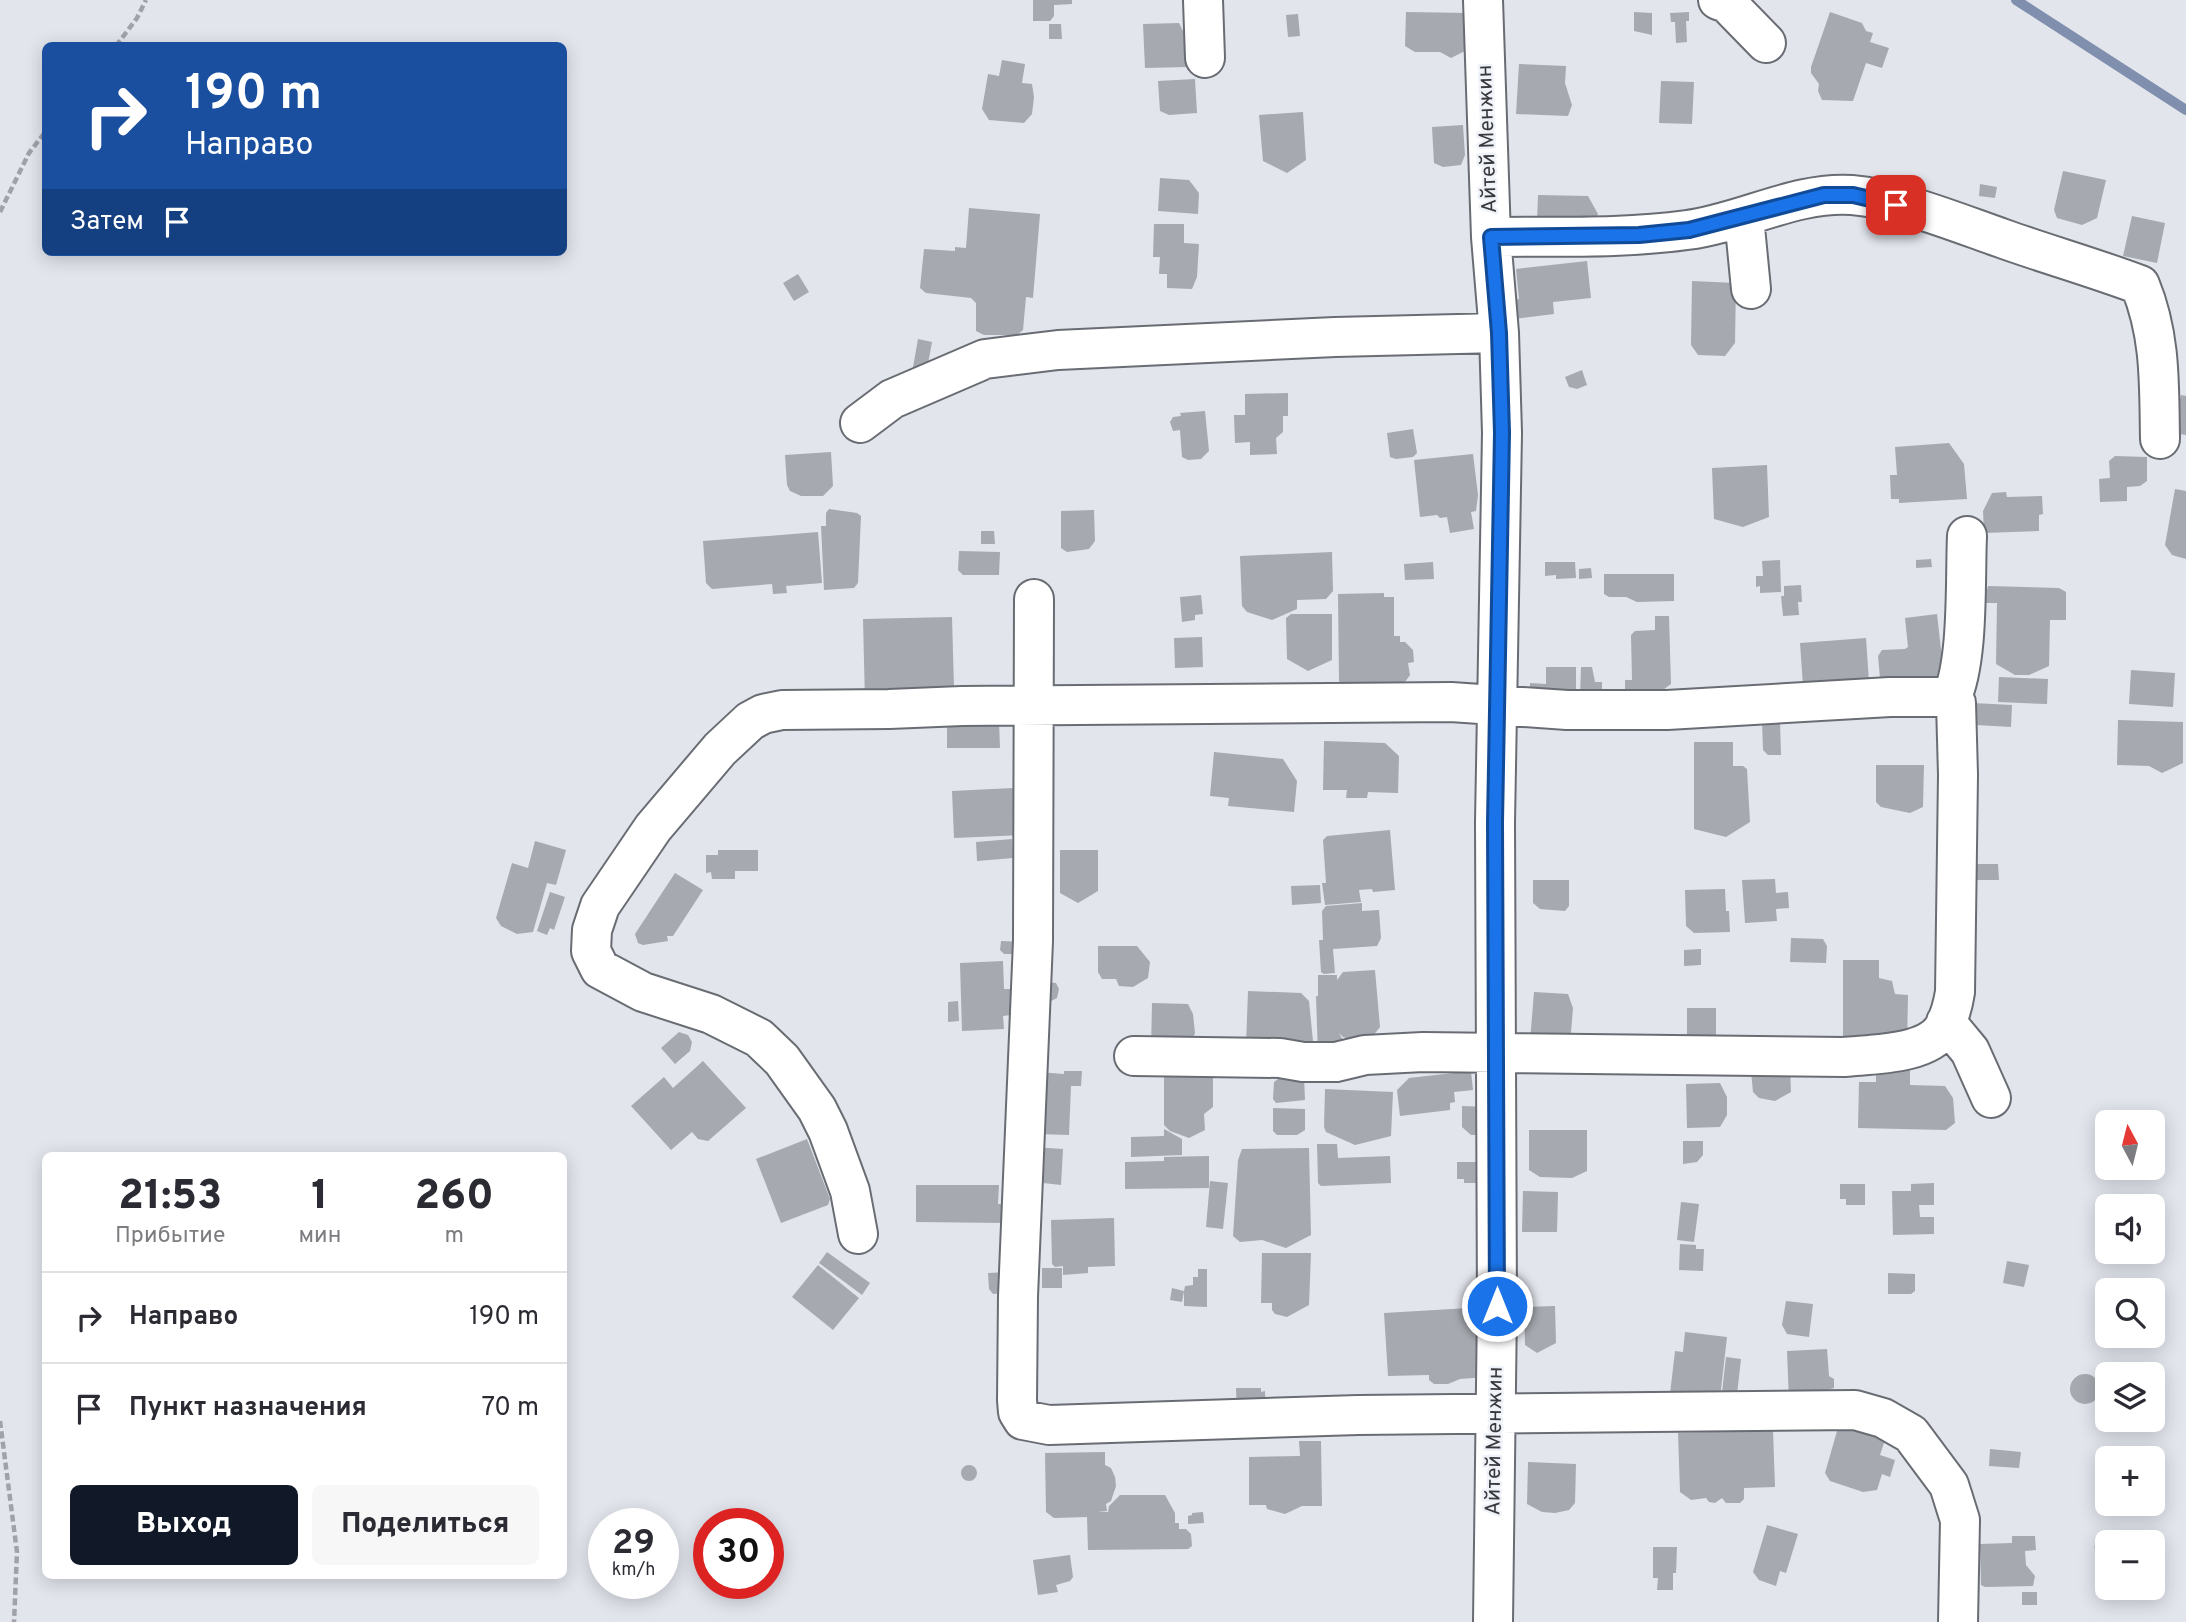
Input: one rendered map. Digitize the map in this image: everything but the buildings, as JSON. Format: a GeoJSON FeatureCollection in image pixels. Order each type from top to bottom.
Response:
{"type":"FeatureCollection","features":[{"type":"Feature","properties":{"kind":"street"},"geometry":{"type":"LineString","coordinates":[[1203,0],[1205,58]]}},
{"type":"Feature","properties":{"kind":"street","name":"Айтей Менжин"},"geometry":{"type":"LineString","coordinates":[[1483,0],[1491,237],[1499,333],[1502,433],[1495,822],[1497,1052],[1493,1622]]}},
{"type":"Feature","properties":{"kind":"street"},"geometry":{"type":"LineString","coordinates":[[1718,0],[1727,3],[1766,43]]}},
{"type":"Feature","properties":{"kind":"street"},"geometry":{"type":"LineString","coordinates":[[1491,237],[1639,235],[1689,230],[1824,195],[1853,195],[1876,199],[1937,216],[2025,247],[2088,265],[2140,285],[2151,312],[2157,346],[2160,439]]}},
{"type":"Feature","properties":{"kind":"street"},"geometry":{"type":"LineString","coordinates":[[1744,217],[1752,289]]}},
{"type":"Feature","properties":{"kind":"street"},"geometry":{"type":"LineString","coordinates":[[860,423],[892,400],[985,359],[1058,350],[1335,337],[1499,333]]}},
{"type":"Feature","properties":{"kind":"street"},"geometry":{"type":"LineString","coordinates":[[1951,699],[1961,664],[1967,536]]}},
{"type":"Feature","properties":{"kind":"street"},"geometry":{"type":"LineString","coordinates":[[1034,599],[1033,941],[1018,1296],[1017,1400],[1018,1412],[1023,1420],[1049,1425],[1496,1413],[1855,1410],[1883,1418],[1911,1434],[1949,1485],[1960,1520],[1958,1622]]}},
{"type":"Feature","properties":{"kind":"street"},"geometry":{"type":"LineString","coordinates":[[858,1234],[850,1191],[828,1131],[817,1109],[782,1060],[759,1038],[711,1014],[643,992],[600,970],[591,951],[592,930],[600,906],[653,828],[728,740],[750,721],[763,714],[795,710],[1438,702],[1567,710],[1667,710],[1947,696],[1956,703],[1958,775],[1955,992],[1951,1014],[1942,1031],[1926,1044],[1898,1052],[1844,1057],[1497,1052],[1365,1055],[1336,1062],[1303,1062],[1280,1058],[1134,1056]]}},
{"type":"Feature","properties":{"kind":"street"},"geometry":{"type":"LineString","coordinates":[[1946,1022],[1970,1051],[1991,1098]]}},
{"type":"Feature","properties":{"kind":"path"},"geometry":{"type":"LineString","coordinates":[[119,42],[137,18],[146,0]]}},
{"type":"Feature","properties":{"kind":"path"},"geometry":{"type":"LineString","coordinates":[[0,212],[29,153],[42,136]]}},
{"type":"Feature","properties":{"kind":"path"},"geometry":{"type":"LineString","coordinates":[[0,1421],[17,1552],[14,1622]]}},
{"type":"Feature","properties":{"kind":"waterway"},"geometry":{"type":"LineString","coordinates":[[2016,0],[2186,110]]}},
{"type":"Feature","properties":{"kind":"route"},"geometry":{"type":"LineString","coordinates":[[1497,1306],[1495,822],[1502,433],[1499,333],[1491,237],[1639,235],[1689,230],[1824,195],[1853,195],[1896,205]]}}]}
